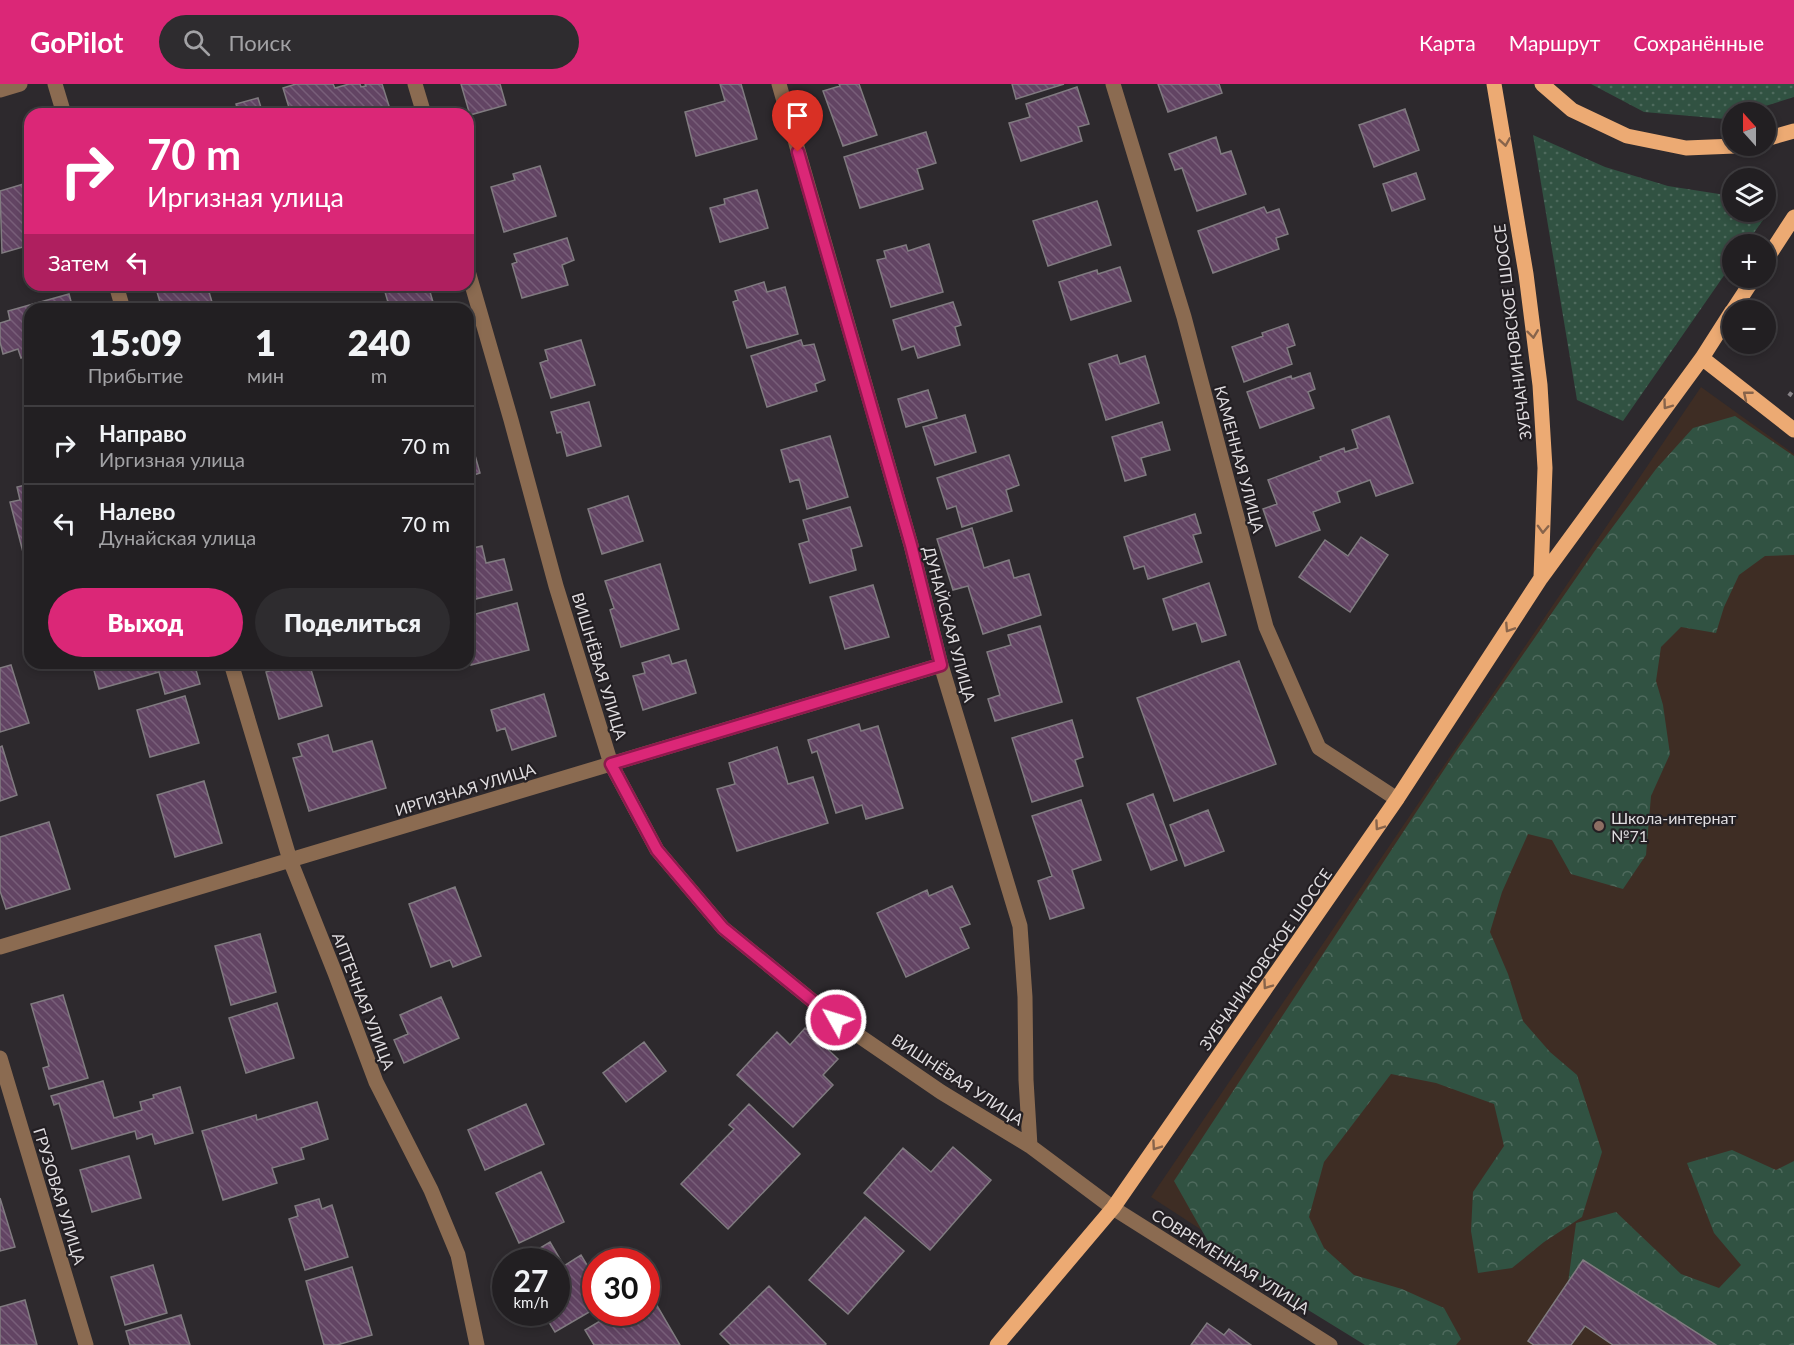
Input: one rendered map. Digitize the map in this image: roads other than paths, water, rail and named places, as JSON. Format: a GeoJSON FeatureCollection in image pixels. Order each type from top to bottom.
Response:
{"type":"FeatureCollection","features":[{"type":"Feature","properties":{"kind":"main road","name":"ЗУБЧАНИНОВСКОЕ ШОССЕ"},"geometry":{"type":"LineString","coordinates":[[1494,84],[1526,274],[1540,385],[1545,468],[1541,578]]}},
{"type":"Feature","properties":{"kind":"main road"},"geometry":{"type":"LineString","coordinates":[[1542,84],[1572,110],[1627,136],[1686,148],[1722,147]]}},
{"type":"Feature","properties":{"kind":"main road"},"geometry":{"type":"LineString","coordinates":[[1776,136],[1794,131]]}},
{"type":"Feature","properties":{"kind":"main road"},"geometry":{"type":"LineString","coordinates":[[1776,245],[1794,217]]}},
{"type":"Feature","properties":{"kind":"main road","name":"ЗУБЧАНИНОВСКОЕ ШОССЕ"},"geometry":{"type":"LineString","coordinates":[[997,1345],[1113,1208],[1397,800],[1541,578],[1722,326]]}},
{"type":"Feature","properties":{"kind":"main road"},"geometry":{"type":"LineString","coordinates":[[1701,358],[1794,430]]}},
{"type":"Feature","properties":{"kind":"street"},"geometry":{"type":"LineString","coordinates":[[0,90],[21,84]]}},
{"type":"Feature","properties":{"kind":"street"},"geometry":{"type":"LineString","coordinates":[[55,84],[62,108]]}},
{"type":"Feature","properties":{"kind":"street"},"geometry":{"type":"LineString","coordinates":[[415,84],[422,108]]}},
{"type":"Feature","properties":{"kind":"street","name":"ДУНАЙСКАЯ УЛИЦА"},"geometry":{"type":"LineString","coordinates":[[779,84],[911,545],[941,665],[1020,926],[1030,1146]]}},
{"type":"Feature","properties":{"kind":"street","name":"КАМЕННАЯ УЛИЦА"},"geometry":{"type":"LineString","coordinates":[[1113,84],[1184,317],[1266,627],[1319,748],[1397,800]]}},
{"type":"Feature","properties":{"kind":"street","name":"ВИШНЁВАЯ УЛИЦА"},"geometry":{"type":"LineString","coordinates":[[474,291],[556,586],[611,764],[657,850],[723,928],[836,1020],[941,1092],[1030,1146],[1113,1208]]}},
{"type":"Feature","properties":{"kind":"street","name":"ИРГИЗНАЯ УЛИЦА"},"geometry":{"type":"LineString","coordinates":[[0,947],[941,665]]}},
{"type":"Feature","properties":{"kind":"street","name":"АПТЕЧНАЯ УЛИЦА"},"geometry":{"type":"LineString","coordinates":[[233,669],[290,860],[376,1082],[431,1190],[458,1255],[477,1345]]}},
{"type":"Feature","properties":{"kind":"street","name":"ГРУЗОВАЯ УЛИЦА"},"geometry":{"type":"LineString","coordinates":[[0,1058],[86,1345]]}},
{"type":"Feature","properties":{"kind":"street","name":"СОВРЕМЕННАЯ УЛИЦА"},"geometry":{"type":"LineString","coordinates":[[1113,1208],[1330,1345]]}},
{"type":"Feature","properties":{"kind":"place","name":"Школа-интернат №71"},"geometry":{"type":"Point","coordinates":[1599,826]}}]}
